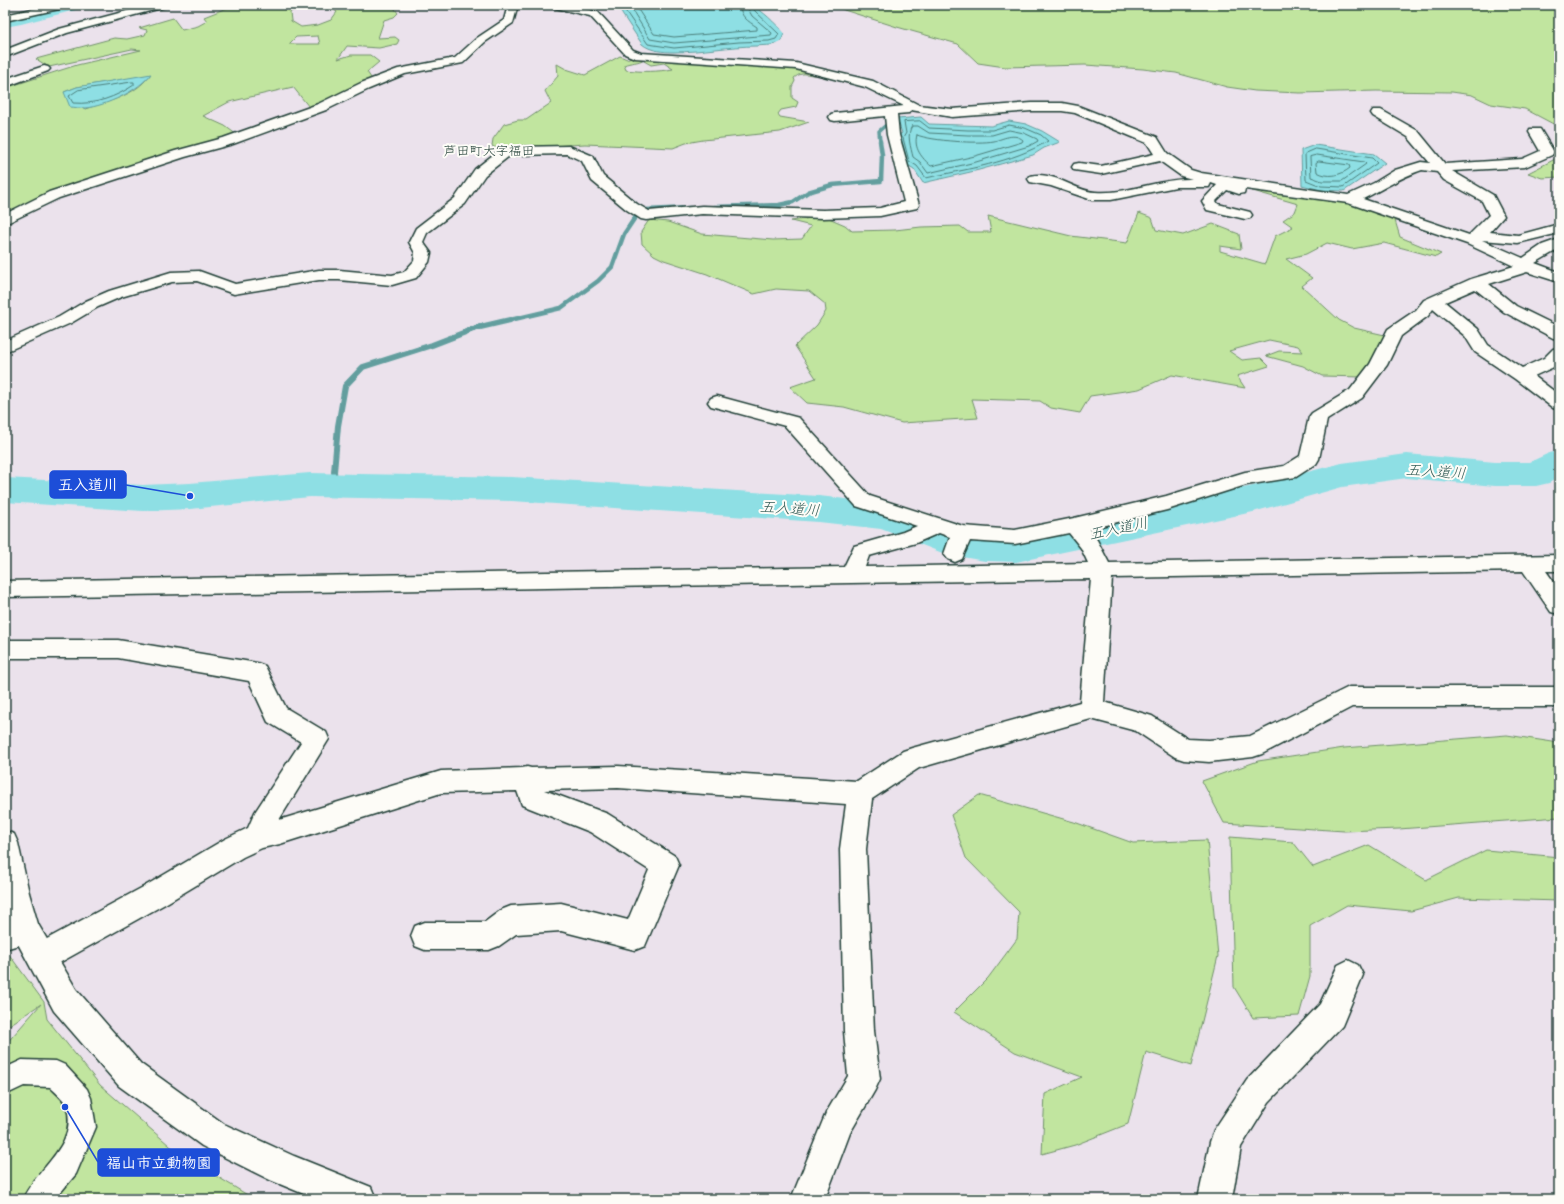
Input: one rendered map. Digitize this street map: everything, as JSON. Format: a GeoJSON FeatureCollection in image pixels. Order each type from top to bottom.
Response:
{"type":"FeatureCollection","features":[{"type":"Feature","properties":{"kind":"street"},"geometry":{"type":"LineString","coordinates":[[5,18],[64,5]]}},
{"type":"Feature","properties":{"kind":"street"},"geometry":{"type":"LineString","coordinates":[[5,54],[63,30],[97,20],[161,5]]}},
{"type":"Feature","properties":{"kind":"street"},"geometry":{"type":"LineString","coordinates":[[5,220],[54,195],[180,154],[228,141],[322,107],[365,86],[402,71],[416,67],[459,60],[481,40],[509,21],[513,5]]}},
{"type":"Feature","properties":{"kind":"street"},"geometry":{"type":"LineString","coordinates":[[555,5],[594,14],[629,52],[639,56],[796,66],[869,84],[916,108]]}},
{"type":"Feature","properties":{"kind":"street"},"geometry":{"type":"LineString","coordinates":[[30,13],[63,30]]}},
{"type":"Feature","properties":{"kind":"street"},"geometry":{"type":"LineString","coordinates":[[5,83],[44,69]]}},
{"type":"Feature","properties":{"kind":"street"},"geometry":{"type":"LineString","coordinates":[[835,117],[891,112],[916,108],[952,113],[1032,107],[1062,107],[1078,110],[1152,140],[1162,156],[1186,173],[1292,205]]}},
{"type":"Feature","properties":{"kind":"street"},"geometry":{"type":"LineString","coordinates":[[5,347],[65,320],[92,304],[115,294],[171,277],[199,276],[234,289],[319,276],[339,275],[392,280],[410,275],[421,262],[423,253],[416,242],[420,231],[460,201],[480,172],[503,154],[516,151],[569,150],[588,159],[597,178],[632,207],[646,216],[702,210],[824,214],[880,212],[912,205],[893,135],[891,112]]}},
{"type":"Feature","properties":{"kind":"street"},"geometry":{"type":"LineString","coordinates":[[1377,113],[1413,134],[1449,177],[1488,198],[1498,216],[1475,238]]}},
{"type":"Feature","properties":{"kind":"street"},"geometry":{"type":"LineString","coordinates":[[1350,199],[1379,186],[1400,173],[1421,166],[1442,168],[1525,164],[1547,152],[1535,132]]}},
{"type":"Feature","properties":{"kind":"street"},"geometry":{"type":"LineString","coordinates":[[1079,167],[1102,170],[1162,156]]}},
{"type":"Feature","properties":{"kind":"street"},"geometry":{"type":"LineString","coordinates":[[1035,179],[1054,182],[1092,196],[1111,196],[1176,182],[1225,184],[1350,199],[1475,238],[1527,266],[1559,277]]}},
{"type":"Feature","properties":{"kind":"street"},"geometry":{"type":"LineString","coordinates":[[1225,184],[1210,201],[1212,207],[1245,215]]}},
{"type":"Feature","properties":{"kind":"street"},"geometry":{"type":"LineString","coordinates":[[717,402],[792,422],[863,500],[962,533],[1016,537],[1074,525],[1167,503],[1245,479],[1289,472],[1309,459],[1318,417],[1356,394],[1378,365],[1394,333],[1422,313],[1430,303],[1477,282],[1527,266],[1529,260],[1553,245],[1557,234],[1518,239],[1475,238]]}},
{"type":"Feature","properties":{"kind":"street"},"geometry":{"type":"LineString","coordinates":[[1477,282],[1510,308],[1559,334]]}},
{"type":"Feature","properties":{"kind":"street"},"geometry":{"type":"LineString","coordinates":[[1434,301],[1472,333],[1481,348],[1522,375],[1559,404]]}},
{"type":"Feature","properties":{"kind":"street"},"geometry":{"type":"LineString","coordinates":[[1522,375],[1550,362],[1559,353]]}},
{"type":"Feature","properties":{"kind":"street"},"geometry":{"type":"LineString","coordinates":[[851,575],[861,551],[909,538],[938,525]]}},
{"type":"Feature","properties":{"kind":"street"},"geometry":{"type":"LineString","coordinates":[[1074,525],[1090,545],[1102,571],[1091,709]]}},
{"type":"Feature","properties":{"kind":"street"},"geometry":{"type":"LineString","coordinates":[[955,554],[962,533]]}},
{"type":"Feature","properties":{"kind":"street"},"geometry":{"type":"LineString","coordinates":[[5,589],[1559,563]]}},
{"type":"Feature","properties":{"kind":"street"},"geometry":{"type":"LineString","coordinates":[[1530,564],[1559,606]]}},
{"type":"Feature","properties":{"kind":"street"},"geometry":{"type":"LineString","coordinates":[[5,649],[118,649],[257,673],[277,715],[317,739],[264,820],[259,836]]}},
{"type":"Feature","properties":{"kind":"street"},"geometry":{"type":"LineString","coordinates":[[42,957],[155,896],[234,848],[259,836],[280,832],[442,782],[527,778],[618,777],[860,792],[912,759],[1091,709],[1143,723],[1184,750],[1209,751],[1253,746],[1349,697],[1559,697]]}},
{"type":"Feature","properties":{"kind":"street"},"geometry":{"type":"LineString","coordinates":[[425,936],[489,936],[511,920],[561,917],[635,936],[665,865],[599,823],[531,797],[527,778]]}},
{"type":"Feature","properties":{"kind":"street"},"geometry":{"type":"LineString","coordinates":[[808,1199],[836,1124],[864,1079],[859,1030],[853,850],[860,792]]}},
{"type":"Feature","properties":{"kind":"street"},"geometry":{"type":"LineString","coordinates":[[5,843],[15,893],[16,933],[42,957],[65,1000],[130,1075],[213,1135],[282,1168],[339,1192],[360,1199]]}},
{"type":"Feature","properties":{"kind":"street"},"geometry":{"type":"LineString","coordinates":[[1215,1199],[1226,1142],[1258,1091],[1331,1015],[1348,975]]}},
{"type":"Feature","properties":{"kind":"street"},"geometry":{"type":"LineString","coordinates":[[5,1082],[22,1073],[56,1074],[78,1098],[83,1127],[66,1164],[37,1199]]}},
{"type":"Feature","properties":{"kind":"green space"},"geometry":{"type":"Polygon","coordinates":[[[234,5],[304,5],[290,12],[291,21],[301,27],[318,25],[331,20],[337,12],[327,5],[392,5],[398,13],[394,17],[384,20],[378,38],[395,37],[399,40],[397,44],[379,48],[347,46],[338,59],[351,55],[370,55],[379,62],[367,72],[373,81],[314,108],[309,107],[293,87],[229,102],[203,116],[225,126],[237,135],[5,216],[5,88],[77,65],[141,50],[132,49],[49,67],[36,59],[114,38],[127,39],[145,35],[147,30],[139,28],[173,18],[182,30],[198,26],[207,21],[204,17],[234,5]],[[318,36],[296,37],[289,44],[320,44],[318,36]],[[150,75],[77,87],[64,92],[85,109],[129,93],[144,82],[150,75]]]}},
{"type":"Feature","properties":{"kind":"green space"},"geometry":{"type":"Polygon","coordinates":[[[834,5],[1559,5],[1559,127],[1525,109],[1491,104],[1472,95],[1452,92],[1376,91],[1300,93],[1255,91],[1227,87],[1176,73],[1143,69],[1085,65],[1005,67],[978,63],[958,44],[897,27],[844,10],[834,5]]]}},
{"type":"Feature","properties":{"kind":"green space"},"geometry":{"type":"Polygon","coordinates":[[[620,56],[627,59],[633,56],[644,59],[624,65],[626,70],[632,71],[673,69],[664,63],[651,65],[644,61],[649,59],[756,65],[820,74],[801,74],[794,78],[795,81],[792,87],[792,98],[798,102],[796,107],[781,110],[778,114],[780,117],[809,122],[780,132],[703,140],[686,143],[673,148],[585,144],[520,148],[502,151],[492,146],[493,139],[504,124],[518,120],[526,120],[551,103],[545,91],[558,76],[557,64],[566,69],[585,75],[620,56]]]}},
{"type":"Feature","properties":{"kind":"green space"},"geometry":{"type":"Polygon","coordinates":[[[1559,157],[1559,177],[1542,178],[1528,173],[1559,157]]]}},
{"type":"Feature","properties":{"kind":"green space"},"geometry":{"type":"Polygon","coordinates":[[[1246,189],[1341,201],[1393,214],[1400,237],[1441,254],[1436,257],[1384,243],[1352,249],[1327,243],[1306,254],[1286,259],[1312,278],[1302,286],[1339,320],[1354,328],[1389,336],[1362,377],[1322,376],[1303,366],[1266,356],[1279,351],[1303,352],[1298,346],[1269,340],[1229,351],[1242,360],[1261,358],[1269,366],[1237,376],[1245,388],[1172,375],[1139,389],[1090,396],[1080,413],[1051,408],[1040,401],[972,399],[978,418],[902,423],[844,407],[807,403],[790,387],[816,378],[795,346],[817,325],[826,311],[825,304],[809,291],[776,289],[754,294],[707,274],[664,260],[654,255],[642,244],[641,232],[649,220],[668,222],[702,234],[773,240],[802,239],[811,226],[791,221],[824,216],[845,225],[852,231],[960,226],[968,232],[991,232],[988,216],[1071,236],[1127,243],[1139,213],[1152,218],[1156,230],[1183,235],[1213,224],[1239,234],[1241,249],[1220,246],[1220,251],[1265,264],[1275,236],[1293,227],[1283,220],[1295,212],[1298,204],[1246,189]]]}},
{"type":"Feature","properties":{"kind":"green space"},"geometry":{"type":"Polygon","coordinates":[[[1507,735],[1559,743],[1559,817],[1399,829],[1344,831],[1224,823],[1202,781],[1258,761],[1344,748],[1507,735]]]}},
{"type":"Feature","properties":{"kind":"green space"},"geometry":{"type":"Polygon","coordinates":[[[979,795],[1074,822],[1133,843],[1207,840],[1218,956],[1191,1066],[1146,1052],[1128,1124],[1075,1145],[1042,1154],[1045,1094],[1082,1077],[1015,1052],[954,1012],[988,978],[1017,939],[1019,912],[966,858],[951,815],[979,795]]]}},
{"type":"Feature","properties":{"kind":"green space"},"geometry":{"type":"Polygon","coordinates":[[[1230,837],[1293,842],[1313,867],[1369,845],[1426,880],[1486,850],[1559,857],[1559,901],[1459,898],[1411,911],[1347,905],[1310,926],[1310,976],[1299,1016],[1253,1018],[1234,987],[1230,837]]]}},
{"type":"Feature","properties":{"kind":"green space"},"geometry":{"type":"Polygon","coordinates":[[[5,949],[44,1002],[47,1019],[100,1085],[177,1152],[254,1199],[5,1199],[5,1045],[41,1004],[5,1028],[5,949]]]}},
{"type":"Feature","properties":{"kind":"water"},"geometry":{"type":"Polygon","coordinates":[[[619,5],[752,5],[769,18],[784,33],[778,43],[770,45],[684,52],[657,51],[642,44],[622,14],[619,5]]]}},
{"type":"Feature","properties":{"kind":"water"},"geometry":{"type":"Polygon","coordinates":[[[151,74],[130,92],[112,101],[93,107],[70,107],[64,92],[77,87],[151,74]]]}},
{"type":"Feature","properties":{"kind":"water"},"geometry":{"type":"Polygon","coordinates":[[[921,117],[929,124],[991,126],[1009,121],[1026,124],[1042,131],[1060,142],[1044,148],[1033,155],[979,170],[923,183],[914,169],[906,164],[899,135],[902,133],[899,124],[896,123],[897,119],[921,117]]]}},
{"type":"Feature","properties":{"kind":"water"},"geometry":{"type":"Polygon","coordinates":[[[1315,145],[1374,154],[1385,163],[1344,191],[1321,190],[1302,185],[1301,150],[1315,145]]]}},
{"type":"Feature","properties":{"kind":"waterway"},"geometry":{"type":"LineString","coordinates":[[5,21],[21,19],[72,5]]}},
{"type":"Feature","properties":{"kind":"waterway"},"geometry":{"type":"LineString","coordinates":[[880,142],[879,131],[886,125],[895,124]]}},
{"type":"Feature","properties":{"kind":"waterway"},"geometry":{"type":"LineString","coordinates":[[714,207],[779,205],[793,202],[808,192],[832,185],[881,181],[882,155],[880,141]]}},
{"type":"Feature","properties":{"kind":"waterway"},"geometry":{"type":"LineString","coordinates":[[506,321],[561,308],[598,281],[612,267],[624,234],[636,216],[646,210],[690,208]]}},
{"type":"Feature","properties":{"kind":"waterway"},"geometry":{"type":"LineString","coordinates":[[336,485],[334,472],[338,426],[345,386],[363,367],[432,345],[476,328],[510,320]]}},
{"type":"Feature","properties":{"kind":"waterway","name":"五入道川"},"geometry":{"type":"LineString","coordinates":[[5,490],[143,498],[190,496],[310,485],[512,489],[819,509],[881,516],[905,523],[945,540],[985,547],[1016,548],[1253,499],[1342,475],[1407,466],[1495,474],[1536,474],[1559,462]]}},
{"type":"Feature","properties":{"kind":"place","name":"五入道川"},"geometry":{"type":"Point","coordinates":[190,496]}},
{"type":"Feature","properties":{"kind":"place","name":"福山市立動物園"},"geometry":{"type":"Point","coordinates":[65,1107]}},
{"type":"Feature","properties":{"kind":"district","name":"芦田町大字福田"},"geometry":{"type":"Point","coordinates":[489,149]}}]}
